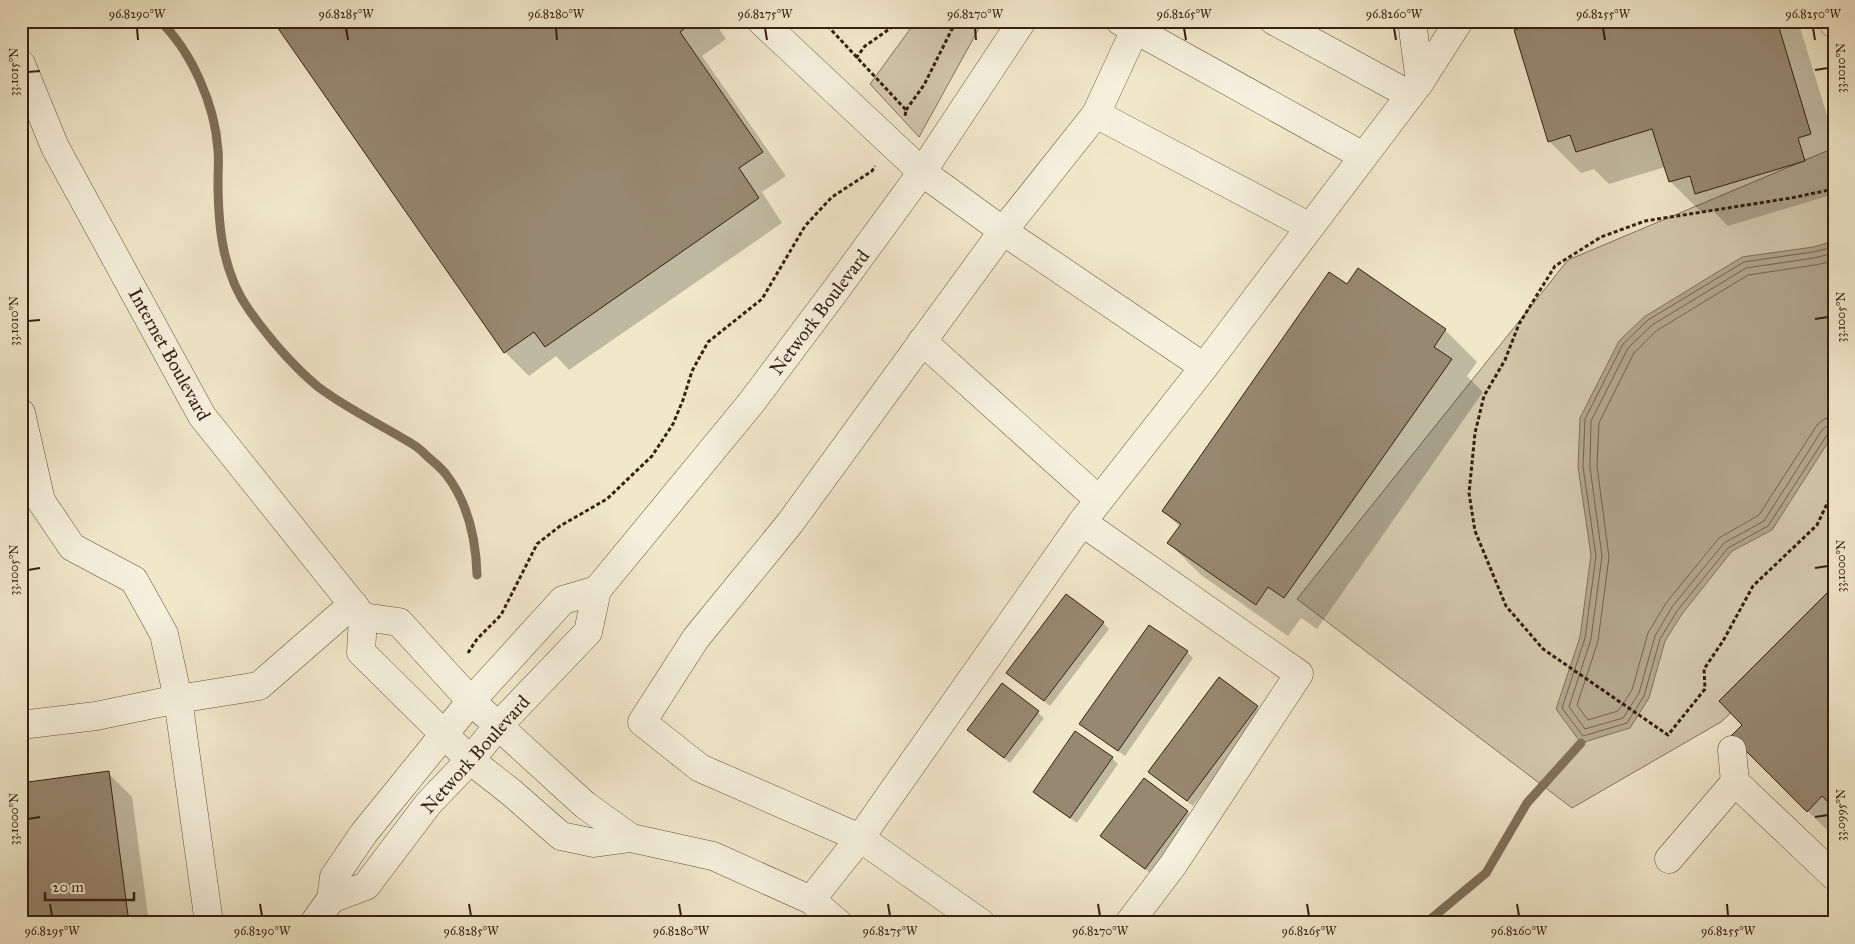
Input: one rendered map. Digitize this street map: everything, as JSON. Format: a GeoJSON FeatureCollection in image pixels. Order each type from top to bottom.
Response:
{"type":"FeatureCollection","features":[{"type":"Feature","properties":{"kind":"street"},"geometry":{"type":"LineString","coordinates":[[761,21],[922,172],[1003,231],[1204,367]]}},
{"type":"Feature","properties":{"kind":"street","name":"Network Boulevard"},"geometry":{"type":"LineString","coordinates":[[331,899],[366,886],[428,804],[470,760],[499,725],[588,632],[597,590],[751,403],[922,172],[1022,21]]}},
{"type":"Feature","properties":{"kind":"street"},"geometry":{"type":"LineString","coordinates":[[1274,21],[1415,88]]}},
{"type":"Feature","properties":{"kind":"street"},"geometry":{"type":"LineString","coordinates":[[1412,21],[1415,88]]}},
{"type":"Feature","properties":{"kind":"street"},"geometry":{"type":"LineString","coordinates":[[811,900],[860,838],[1082,522],[1204,367],[1415,88],[1459,21]]}},
{"type":"Feature","properties":{"kind":"street"},"geometry":{"type":"LineString","coordinates":[[981,923],[860,838],[700,768],[642,722],[696,638],[790,523],[1003,231],[1096,114],[1131,24],[1363,156]]}},
{"type":"Feature","properties":{"kind":"street","name":"Internet Boulevard"},"geometry":{"type":"LineString","coordinates":[[21,64],[55,147],[202,416],[358,610]]}},
{"type":"Feature","properties":{"kind":"street"},"geometry":{"type":"LineString","coordinates":[[1096,114],[1310,227]]}},
{"type":"Feature","properties":{"kind":"street"},"geometry":{"type":"LineString","coordinates":[[922,341],[1099,500]]}},
{"type":"Feature","properties":{"kind":"street"},"geometry":{"type":"LineString","coordinates":[[21,413],[41,501],[72,547],[134,580],[164,634],[178,699],[209,923]]}},
{"type":"Feature","properties":{"kind":"street"},"geometry":{"type":"LineString","coordinates":[[1082,522],[1299,674],[1173,865],[1129,923]]}},
{"type":"Feature","properties":{"kind":"street","name":"Network Boulevard"},"geometry":{"type":"LineString","coordinates":[[314,923],[331,899],[334,877],[364,833],[471,701],[563,600],[597,590]]}},
{"type":"Feature","properties":{"kind":"street"},"geometry":{"type":"LineString","coordinates":[[358,610],[399,622],[471,701],[585,805],[631,838]]}},
{"type":"Feature","properties":{"kind":"street"},"geometry":{"type":"LineString","coordinates":[[21,725],[96,716],[178,699],[258,686],[358,610]]}},
{"type":"Feature","properties":{"kind":"street"},"geometry":{"type":"LineString","coordinates":[[358,610],[361,652],[470,760],[512,793],[561,836],[594,843],[631,838],[713,856],[811,900],[838,923]]}},
{"type":"Feature","properties":{"kind":"street"},"geometry":{"type":"LineString","coordinates":[[1732,750],[1734,782],[1834,876]]}},
{"type":"Feature","properties":{"kind":"street"},"geometry":{"type":"LineString","coordinates":[[1669,859],[1734,782]]}},
{"type":"Feature","properties":{"kind":"path"},"geometry":{"type":"LineString","coordinates":[[823,21],[906,110]]}},
{"type":"Feature","properties":{"kind":"path"},"geometry":{"type":"LineString","coordinates":[[856,58],[865,46],[901,21]]}},
{"type":"Feature","properties":{"kind":"path"},"geometry":{"type":"LineString","coordinates":[[452,679],[470,660],[468,653],[477,640],[501,615],[537,544],[560,526],[607,499],[652,456],[673,424],[684,400],[692,371],[708,342],[762,299],[805,226],[832,197],[872,171],[903,129],[906,110],[924,85],[956,21]]}},
{"type":"Feature","properties":{"kind":"path"},"geometry":{"type":"LineString","coordinates":[[1834,189],[1645,222],[1601,237],[1555,266],[1519,324],[1506,360],[1484,396],[1475,433],[1469,493],[1475,531],[1506,606],[1543,649],[1668,735],[1705,689],[1704,669],[1724,641],[1753,586],[1818,525],[1834,489]]}},
{"type":"Feature","properties":{"kind":"shaded area"},"geometry":{"type":"Polygon","coordinates":[[[916,21],[983,21],[919,137],[870,84],[916,21]]]}},
{"type":"Feature","properties":{"kind":"shaded area"},"geometry":{"type":"Polygon","coordinates":[[[1834,148],[1834,617],[1721,722],[1572,808],[1297,599],[1568,260],[1834,148]]]}},
{"type":"Feature","properties":{"kind":"water"},"geometry":{"type":"Polygon","coordinates":[[[1834,241],[1834,433],[1772,530],[1732,551],[1682,614],[1665,641],[1649,698],[1630,728],[1581,743],[1556,709],[1580,637],[1591,555],[1578,467],[1580,418],[1619,341],[1644,317],[1742,257],[1813,247],[1834,241]]]}},
{"type":"Feature","properties":{"kind":"building"},"geometry":{"type":"Polygon","coordinates":[[[273,21],[695,21],[680,32],[763,152],[739,168],[759,198],[545,347],[534,332],[504,353],[273,21]]]}},
{"type":"Feature","properties":{"kind":"building"},"geometry":{"type":"Polygon","coordinates":[[[1530,21],[1777,21],[1811,134],[1798,138],[1805,161],[1695,194],[1690,176],[1669,182],[1652,129],[1576,152],[1570,135],[1548,142],[1514,30],[1531,25],[1530,21]]]}},
{"type":"Feature","properties":{"kind":"building"},"geometry":{"type":"Polygon","coordinates":[[[1358,268],[1446,329],[1434,347],[1452,359],[1284,598],[1268,587],[1256,605],[1167,543],[1181,524],[1162,511],[1329,272],[1347,284],[1358,268]]]}},
{"type":"Feature","properties":{"kind":"building"},"geometry":{"type":"Polygon","coordinates":[[[1834,586],[1834,804],[1832,806],[1822,796],[1807,812],[1731,736],[1742,725],[1719,701],[1834,586]]]}},
{"type":"Feature","properties":{"kind":"building"},"geometry":{"type":"Polygon","coordinates":[[[1066,594],[1104,622],[1044,701],[1006,673],[1066,594]]]}},
{"type":"Feature","properties":{"kind":"building"},"geometry":{"type":"Polygon","coordinates":[[[1149,625],[1188,651],[1118,751],[1079,724],[1149,625]]]}},
{"type":"Feature","properties":{"kind":"building"},"geometry":{"type":"Polygon","coordinates":[[[1219,677],[1258,706],[1187,801],[1148,772],[1219,677]]]}},
{"type":"Feature","properties":{"kind":"building"},"geometry":{"type":"Polygon","coordinates":[[[1002,683],[1039,711],[1004,758],[967,730],[1002,683]]]}},
{"type":"Feature","properties":{"kind":"building"},"geometry":{"type":"Polygon","coordinates":[[[1075,731],[1113,757],[1070,818],[1033,792],[1075,731]]]}},
{"type":"Feature","properties":{"kind":"building"},"geometry":{"type":"Polygon","coordinates":[[[109,771],[129,923],[21,923],[21,783],[109,771]]]}},
{"type":"Feature","properties":{"kind":"building"},"geometry":{"type":"Polygon","coordinates":[[[1144,778],[1188,811],[1145,869],[1100,836],[1144,778]]]}},
{"type":"Feature","properties":{"kind":"waterway"},"geometry":{"type":"LineString","coordinates":[[160,21],[172,34],[192,64],[200,80],[212,115],[218,153],[218,197],[223,248],[227,264],[240,295],[272,341],[317,386],[352,410],[416,446],[445,473],[460,496],[469,521],[475,548],[477,575]]}},
{"type":"Feature","properties":{"kind":"waterway"},"geometry":{"type":"LineString","coordinates":[[1426,923],[1486,873],[1527,803],[1581,743]]}}]}
